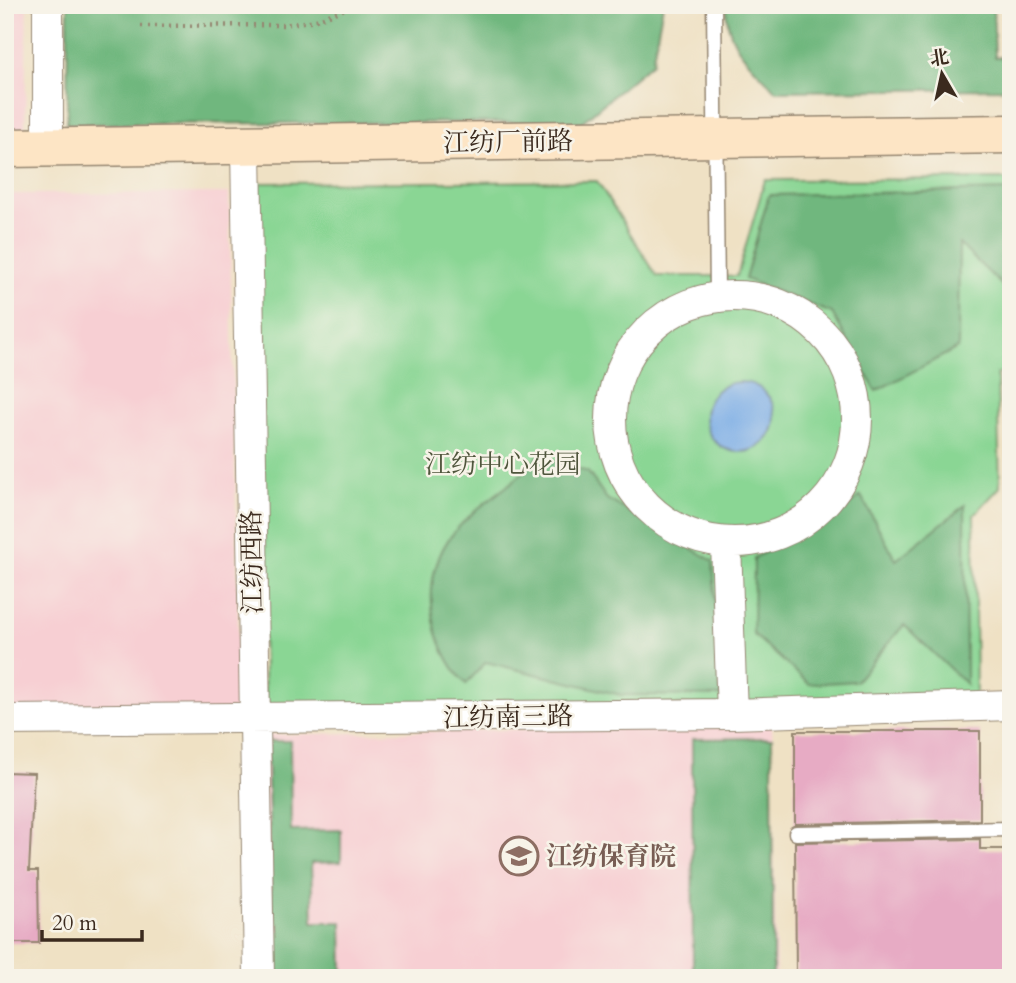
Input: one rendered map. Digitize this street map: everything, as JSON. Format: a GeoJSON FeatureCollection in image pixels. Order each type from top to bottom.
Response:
{"type":"FeatureCollection","features":[{"type":"Feature","properties":{"kind":"main road","name":"江纺厂前路"},"geometry":{"type":"LineString","coordinates":[[5,148],[1011,134]]}},
{"type":"Feature","properties":{"kind":"street"},"geometry":{"type":"LineString","coordinates":[[48,5],[48,147]]}},
{"type":"Feature","properties":{"kind":"street","name":"江纺西路"},"geometry":{"type":"LineString","coordinates":[[246,146],[259,978]]}},
{"type":"Feature","properties":{"kind":"street"},"geometry":{"type":"LineString","coordinates":[[717,295],[758,297],[797,311],[829,338],[850,373],[858,414],[853,454],[834,492],[815,511],[805,520],[767,538],[726,542],[686,534],[652,512],[626,481],[611,443],[610,403],[621,364],[645,331],[678,308],[717,295]]}},
{"type":"Feature","properties":{"kind":"street"},"geometry":{"type":"LineString","coordinates":[[726,542],[732,714]]}},
{"type":"Feature","properties":{"kind":"street","name":"江纺南三路"},"geometry":{"type":"LineString","coordinates":[[5,720],[732,714],[1011,705]]}},
{"type":"Feature","properties":{"kind":"lane"},"geometry":{"type":"LineString","coordinates":[[714,5],[717,295]]}},
{"type":"Feature","properties":{"kind":"lane"},"geometry":{"type":"LineString","coordinates":[[796,833],[1011,829]]}},
{"type":"Feature","properties":{"kind":"path"},"geometry":{"type":"LineString","coordinates":[[141,26],[283,25],[316,20],[355,5]]}},
{"type":"Feature","properties":{"kind":"path"},"geometry":{"type":"LineString","coordinates":[[519,5],[531,10],[566,13],[575,5]]}},
{"type":"Feature","properties":{"kind":"shaded area"},"geometry":{"type":"Polygon","coordinates":[[[5,5],[27,5],[25,131],[5,131],[5,5]]]}},
{"type":"Feature","properties":{"kind":"shaded area"},"geometry":{"type":"Polygon","coordinates":[[[229,193],[240,712],[5,714],[5,194],[229,193]]]}},
{"type":"Feature","properties":{"kind":"shaded area","name":"江纺保育院"},"geometry":{"type":"Polygon","coordinates":[[[772,724],[776,978],[266,978],[263,735],[772,724]]]}},
{"type":"Feature","properties":{"kind":"green space"},"geometry":{"type":"Polygon","coordinates":[[[68,5],[663,5],[652,63],[582,122],[67,124],[68,5]]]}},
{"type":"Feature","properties":{"kind":"green space"},"geometry":{"type":"Polygon","coordinates":[[[726,5],[993,5],[995,57],[1011,57],[1011,89],[776,91],[735,43],[727,20],[726,5]]]}},
{"type":"Feature","properties":{"kind":"green space","name":"江纺中心花园"},"geometry":{"type":"Polygon","coordinates":[[[1011,179],[1011,374],[997,374],[1000,487],[974,515],[976,701],[265,711],[252,183],[597,181],[657,276],[737,276],[765,180],[1011,179]]]}},
{"type":"Feature","properties":{"kind":"green space"},"geometry":{"type":"Polygon","coordinates":[[[1011,190],[1011,294],[959,244],[958,348],[876,391],[832,313],[745,279],[769,195],[1011,190]]]}},
{"type":"Feature","properties":{"kind":"green space"},"geometry":{"type":"Polygon","coordinates":[[[538,456],[588,472],[607,499],[713,561],[721,696],[621,695],[486,662],[466,684],[453,668],[443,650],[432,610],[435,568],[443,549],[465,520],[518,477],[538,456]]]}},
{"type":"Feature","properties":{"kind":"green space"},"geometry":{"type":"Polygon","coordinates":[[[861,496],[896,560],[965,505],[966,684],[904,625],[856,681],[809,684],[753,634],[754,558],[842,510],[861,496]]]}},
{"type":"Feature","properties":{"kind":"green space"},"geometry":{"type":"Polygon","coordinates":[[[772,738],[773,978],[693,978],[692,739],[772,738]]]}},
{"type":"Feature","properties":{"kind":"green space"},"geometry":{"type":"Polygon","coordinates":[[[267,741],[290,741],[291,831],[341,830],[341,862],[311,863],[313,922],[342,922],[343,978],[273,978],[267,741]]]}},
{"type":"Feature","properties":{"kind":"water"},"geometry":{"type":"Polygon","coordinates":[[[740,382],[765,392],[775,417],[765,442],[740,452],[715,442],[705,417],[715,392],[740,382]]]}},
{"type":"Feature","properties":{"kind":"building"},"geometry":{"type":"Polygon","coordinates":[[[795,731],[980,731],[980,820],[795,824],[795,731]]]}},
{"type":"Feature","properties":{"kind":"building"},"geometry":{"type":"Polygon","coordinates":[[[5,772],[34,773],[29,871],[38,871],[39,943],[5,943],[5,772]]]}},
{"type":"Feature","properties":{"kind":"building"},"geometry":{"type":"Polygon","coordinates":[[[980,839],[980,849],[1011,849],[1011,978],[796,978],[795,842],[980,839]]]}},
{"type":"Feature","properties":{"kind":"place","name":"江纺保育院"},"geometry":{"type":"Point","coordinates":[519,856]}}]}
